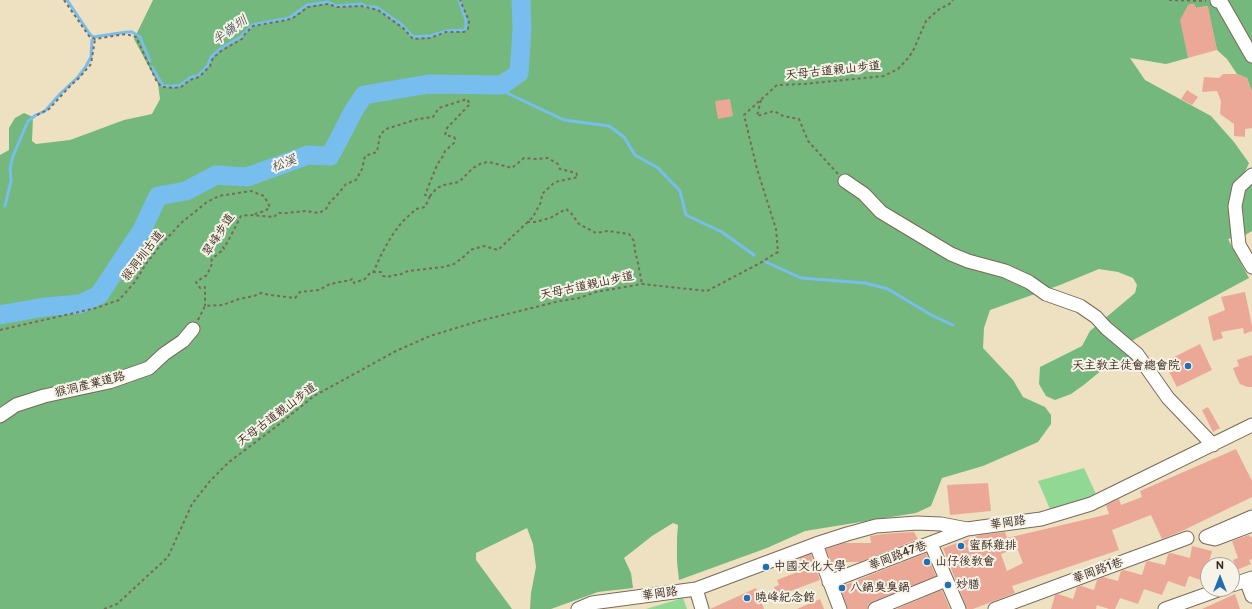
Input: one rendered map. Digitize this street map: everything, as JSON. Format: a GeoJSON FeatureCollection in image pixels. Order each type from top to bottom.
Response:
{"type":"FeatureCollection","features":[{"type":"Feature","properties":{"kind":"street"},"geometry":{"type":"LineString","coordinates":[[1217,1],[1220,0],[1252,56]]}},
{"type":"Feature","properties":{"kind":"street"},"geometry":{"type":"LineString","coordinates":[[1252,175],[1240,187],[1235,206],[1240,245],[1252,267]]}},
{"type":"Feature","properties":{"kind":"street"},"geometry":{"type":"LineString","coordinates":[[845,181],[864,194],[881,212],[951,254],[968,261],[1005,271],[1029,282],[1046,294],[1080,306],[1096,317],[1106,328],[1137,354],[1168,398],[1213,445]]}},
{"type":"Feature","properties":{"kind":"street","name":"猴洞產業道路"},"geometry":{"type":"LineString","coordinates":[[0,416],[16,405],[44,396],[109,382],[149,368],[164,354],[183,341],[193,329]]}},
{"type":"Feature","properties":{"kind":"street","name":"華岡路"},"geometry":{"type":"LineString","coordinates":[[582,608],[592,603],[696,589],[816,544],[876,526],[941,524],[967,529],[1041,519],[1091,504],[1252,425]]}},
{"type":"Feature","properties":{"kind":"street"},"geometry":{"type":"LineString","coordinates":[[1252,517],[1206,537],[1215,539],[1252,526]]}},
{"type":"Feature","properties":{"kind":"street","name":"華岡路47巷"},"geometry":{"type":"LineString","coordinates":[[829,582],[967,529]]}},
{"type":"Feature","properties":{"kind":"street","name":"華岡路1巷"},"geometry":{"type":"LineString","coordinates":[[995,609],[1010,606],[1187,538]]}},
{"type":"Feature","properties":{"kind":"street"},"geometry":{"type":"LineString","coordinates":[[816,544],[840,609]]}},
{"type":"Feature","properties":{"kind":"street"},"geometry":{"type":"LineString","coordinates":[[931,544],[959,609]]}},
{"type":"Feature","properties":{"kind":"street"},"geometry":{"type":"LineString","coordinates":[[1249,579],[1252,596]]}},
{"type":"Feature","properties":{"kind":"street"},"geometry":{"type":"LineString","coordinates":[[875,609],[946,580]]}},
{"type":"Feature","properties":{"kind":"street"},"geometry":{"type":"LineString","coordinates":[[696,589],[702,609]]}},
{"type":"Feature","properties":{"kind":"street"},"geometry":{"type":"LineString","coordinates":[[1165,609],[1200,596]]}},
{"type":"Feature","properties":{"kind":"path"},"geometry":{"type":"LineString","coordinates":[[64,0],[89,36],[96,39],[126,34],[136,37],[157,82],[162,87],[174,88],[181,87],[190,80],[199,77],[210,66],[213,58],[221,50],[242,39],[253,26],[294,18],[308,7],[328,4],[337,7],[361,6],[378,10],[403,28],[413,39],[430,38],[446,32],[464,32],[468,30],[469,21],[460,0]]}},
{"type":"Feature","properties":{"kind":"path","name":"天母古道親山步道"},"geometry":{"type":"LineString","coordinates":[[104,609],[117,604],[168,557],[192,504],[210,481],[229,462],[314,396],[396,350],[430,336],[528,308],[560,300],[579,298],[596,292],[642,284],[707,291],[778,252],[776,229],[744,115],[777,86],[884,76],[898,69],[914,49],[926,21],[938,10],[951,3],[953,0]]}},
{"type":"Feature","properties":{"kind":"path"},"geometry":{"type":"LineString","coordinates":[[1169,0],[1193,2],[1217,1]]}},
{"type":"Feature","properties":{"kind":"path"},"geometry":{"type":"LineString","coordinates":[[37,115],[48,109],[78,79],[90,64],[96,39]]}},
{"type":"Feature","properties":{"kind":"path","name":"翠峰步道"},"geometry":{"type":"LineString","coordinates":[[205,306],[205,287],[200,288],[196,282],[207,274],[212,264],[212,259],[224,249],[223,247],[227,243],[241,216],[254,215],[274,217],[278,212],[287,213],[306,211],[319,213],[326,209],[330,202],[346,184],[356,180],[362,169],[365,156],[377,152],[380,135],[386,129],[418,118],[433,118],[438,108],[467,99],[470,104],[447,128],[445,135],[454,137],[454,143],[446,151],[437,165],[424,195],[430,196]]}},
{"type":"Feature","properties":{"kind":"path"},"geometry":{"type":"LineString","coordinates":[[762,99],[757,116],[774,111],[783,116],[799,119],[808,141],[845,181]]}},
{"type":"Feature","properties":{"kind":"path"},"geometry":{"type":"LineString","coordinates":[[193,329],[205,306],[223,306],[239,299],[261,293],[295,298],[300,292],[319,290],[330,284],[349,281],[352,279],[354,280],[354,283],[365,279],[372,273],[391,237],[402,222],[416,209],[425,206],[430,196],[437,188],[459,182],[473,168],[482,163],[489,162],[512,168],[524,158],[548,158],[558,164],[560,168],[576,173],[578,177],[555,182],[542,194],[541,202],[533,217],[498,250],[484,246],[470,250],[454,264],[443,268],[408,271],[399,275],[394,274],[388,277],[383,276],[381,272],[372,273]]}},
{"type":"Feature","properties":{"kind":"path","name":"猴洞圳古道"},"geometry":{"type":"LineString","coordinates":[[0,330],[96,308],[119,300],[134,283],[159,247],[181,224],[207,202],[219,196],[252,191],[264,196],[270,207],[254,215]]}},
{"type":"Feature","properties":{"kind":"path"},"geometry":{"type":"LineString","coordinates":[[527,222],[535,222],[550,218],[566,209],[579,224],[596,233],[608,231],[629,234],[634,241],[642,284]]}},
{"type":"Feature","properties":{"kind":"green space"},"geometry":{"type":"Polygon","coordinates":[[[153,0],[1252,0],[1252,92],[1247,78],[1237,74],[1227,59],[1217,50],[1207,6],[1196,8],[1194,4],[1188,5],[1188,58],[1166,64],[1130,58],[1145,80],[1211,116],[1234,142],[1249,163],[1243,176],[1252,178],[1252,231],[1245,235],[1228,239],[1249,278],[1124,345],[1138,360],[1103,369],[1071,394],[1055,400],[1046,396],[1039,384],[1040,367],[1082,346],[1090,331],[1135,293],[1137,285],[1133,278],[1118,272],[1099,269],[1060,285],[990,310],[984,328],[983,348],[1013,380],[1023,397],[1045,407],[1051,415],[1051,424],[1038,442],[983,466],[942,478],[931,506],[916,513],[805,531],[767,548],[679,580],[677,562],[678,525],[673,523],[652,536],[624,558],[631,573],[633,588],[598,592],[551,609],[530,609],[531,593],[536,567],[533,544],[527,528],[476,553],[476,560],[512,609],[0,609],[0,155],[9,150],[9,128],[15,118],[24,113],[33,117],[32,141],[36,144],[70,140],[124,120],[152,114],[160,99],[158,84],[134,39],[153,0]]]}},
{"type":"Feature","properties":{"kind":"green space"},"geometry":{"type":"Polygon","coordinates":[[[1084,468],[1102,507],[1055,521],[1038,481],[1084,468]]]}},
{"type":"Feature","properties":{"kind":"green space"},"geometry":{"type":"Polygon","coordinates":[[[683,598],[687,609],[646,609],[683,598]]]}},
{"type":"Feature","properties":{"kind":"building"},"geometry":{"type":"Polygon","coordinates":[[[1194,4],[1196,8],[1208,6],[1217,50],[1188,58],[1180,20],[1188,5],[1194,4]]]}},
{"type":"Feature","properties":{"kind":"building"},"geometry":{"type":"Polygon","coordinates":[[[1223,74],[1237,74],[1247,78],[1252,92],[1252,128],[1245,129],[1245,137],[1234,136],[1234,124],[1220,114],[1221,101],[1217,91],[1202,92],[1204,77],[1219,78],[1223,74]]]}},
{"type":"Feature","properties":{"kind":"building"},"geometry":{"type":"Polygon","coordinates":[[[1187,90],[1198,97],[1192,105],[1181,99],[1187,90]]]}},
{"type":"Feature","properties":{"kind":"building"},"geometry":{"type":"Polygon","coordinates":[[[730,99],[733,116],[718,119],[715,101],[730,99]]]}},
{"type":"Feature","properties":{"kind":"building"},"geometry":{"type":"Polygon","coordinates":[[[1245,292],[1252,331],[1244,334],[1243,328],[1221,332],[1223,338],[1213,341],[1208,317],[1225,310],[1221,297],[1245,292]]]}},
{"type":"Feature","properties":{"kind":"building","name":"天主教主徒會總會院"},"geometry":{"type":"Polygon","coordinates":[[[1200,344],[1212,370],[1177,387],[1164,362],[1200,344]]]}},
{"type":"Feature","properties":{"kind":"building"},"geometry":{"type":"Polygon","coordinates":[[[1252,355],[1252,387],[1247,387],[1240,384],[1233,368],[1239,366],[1237,360],[1252,355]]]}},
{"type":"Feature","properties":{"kind":"building"},"geometry":{"type":"Polygon","coordinates":[[[1208,407],[1220,428],[1213,432],[1202,410],[1208,407]]]}},
{"type":"Feature","properties":{"kind":"building"},"geometry":{"type":"Polygon","coordinates":[[[1236,449],[1252,481],[1252,497],[1182,531],[1162,539],[1151,515],[1112,530],[1119,550],[1012,586],[1015,593],[973,609],[967,609],[943,548],[980,535],[1005,532],[1007,538],[1109,514],[1106,505],[1119,499],[1121,505],[1142,497],[1140,491],[1236,449]],[[1017,548],[1001,554],[1007,571],[1023,563],[1017,548]]]}},
{"type":"Feature","properties":{"kind":"building"},"geometry":{"type":"Polygon","coordinates":[[[988,483],[991,511],[950,515],[947,485],[988,483]]]}},
{"type":"Feature","properties":{"kind":"building"},"geometry":{"type":"Polygon","coordinates":[[[914,532],[918,539],[860,562],[841,562],[841,567],[833,567],[826,549],[844,543],[871,543],[870,536],[914,532]]]}},
{"type":"Feature","properties":{"kind":"building"},"geometry":{"type":"Polygon","coordinates":[[[1249,535],[1250,537],[1252,536],[1252,559],[1249,560],[1251,564],[1240,569],[1240,557],[1238,557],[1232,541],[1249,535]]]}},
{"type":"Feature","properties":{"kind":"building"},"geometry":{"type":"Polygon","coordinates":[[[1192,546],[1212,551],[1210,557],[1200,557],[1200,580],[1189,576],[1185,587],[1168,581],[1162,595],[1144,589],[1138,604],[1120,598],[1115,609],[1109,609],[1097,605],[1096,609],[1051,609],[1055,595],[1058,594],[1073,599],[1077,587],[1081,586],[1094,590],[1097,580],[1103,577],[1118,581],[1121,571],[1124,570],[1142,575],[1146,562],[1148,561],[1165,565],[1168,554],[1171,553],[1190,558],[1192,546]]]}},
{"type":"Feature","properties":{"kind":"building"},"geometry":{"type":"Polygon","coordinates":[[[926,553],[936,576],[872,602],[868,604],[867,609],[848,609],[840,587],[926,553]]]}},
{"type":"Feature","properties":{"kind":"building"},"geometry":{"type":"Polygon","coordinates":[[[811,554],[820,580],[761,602],[764,609],[710,609],[756,588],[758,594],[775,590],[774,587],[779,585],[777,580],[795,573],[792,565],[801,561],[800,558],[811,554]]]}},
{"type":"Feature","properties":{"kind":"building"},"geometry":{"type":"Polygon","coordinates":[[[942,590],[950,609],[896,609],[942,590]]]}},
{"type":"Feature","properties":{"kind":"building"},"geometry":{"type":"Polygon","coordinates":[[[1228,597],[1236,597],[1240,609],[1202,609],[1228,597]]]}},
{"type":"Feature","properties":{"kind":"building","name":"曉峰紀念館"},"geometry":{"type":"Polygon","coordinates":[[[820,599],[824,609],[797,609],[820,599]]]}},
{"type":"Feature","properties":{"kind":"waterway","name":"半嶺圳"},"geometry":{"type":"LineString","coordinates":[[67,0],[93,37],[132,32],[140,37],[150,61]]}},
{"type":"Feature","properties":{"kind":"waterway","name":"半嶺圳"},"geometry":{"type":"LineString","coordinates":[[152,67],[163,86],[181,85],[191,77],[198,76],[208,65],[211,57],[220,49],[242,36],[252,25],[289,18],[307,5],[328,2],[337,6],[361,4],[367,7],[376,7],[401,24],[413,37],[430,36],[447,31],[464,30],[466,28],[466,20],[459,0]]}},
{"type":"Feature","properties":{"kind":"waterway","name":"松溪"},"geometry":{"type":"LineString","coordinates":[[0,315],[45,307],[80,304],[99,295],[142,230],[158,196],[186,191],[216,175],[247,177],[308,155],[330,156],[354,110],[364,95],[429,84],[502,85],[519,73],[522,29],[521,0]]}},
{"type":"Feature","properties":{"kind":"waterway"},"geometry":{"type":"LineString","coordinates":[[5,206],[11,181],[10,168],[13,156],[28,121],[45,111],[78,77],[91,57],[92,40]]}},
{"type":"Feature","properties":{"kind":"waterway"},"geometry":{"type":"LineString","coordinates":[[502,85],[507,93],[564,120],[609,126],[624,137],[635,155],[658,168],[680,191],[686,215],[722,232],[754,255]]}},
{"type":"Feature","properties":{"kind":"waterway"},"geometry":{"type":"LineString","coordinates":[[766,262],[801,278],[865,283],[888,289],[933,316],[953,325]]}},
{"type":"Feature","properties":{"kind":"place","name":"天主教主徒會總會院"},"geometry":{"type":"Point","coordinates":[1188,366]}},
{"type":"Feature","properties":{"kind":"place","name":"蜜酥雞排"},"geometry":{"type":"Point","coordinates":[961,546]}},
{"type":"Feature","properties":{"kind":"place","name":"山仔後教會"},"geometry":{"type":"Point","coordinates":[927,562]}},
{"type":"Feature","properties":{"kind":"place","name":"中國文化大學"},"geometry":{"type":"Point","coordinates":[766,567]}},
{"type":"Feature","properties":{"kind":"place","name":"妙膳"},"geometry":{"type":"Point","coordinates":[948,585]}},
{"type":"Feature","properties":{"kind":"place","name":"八鍋臭臭鍋"},"geometry":{"type":"Point","coordinates":[842,588]}},
{"type":"Feature","properties":{"kind":"place","name":"曉峰紀念館"},"geometry":{"type":"Point","coordinates":[747,598]}}]}
